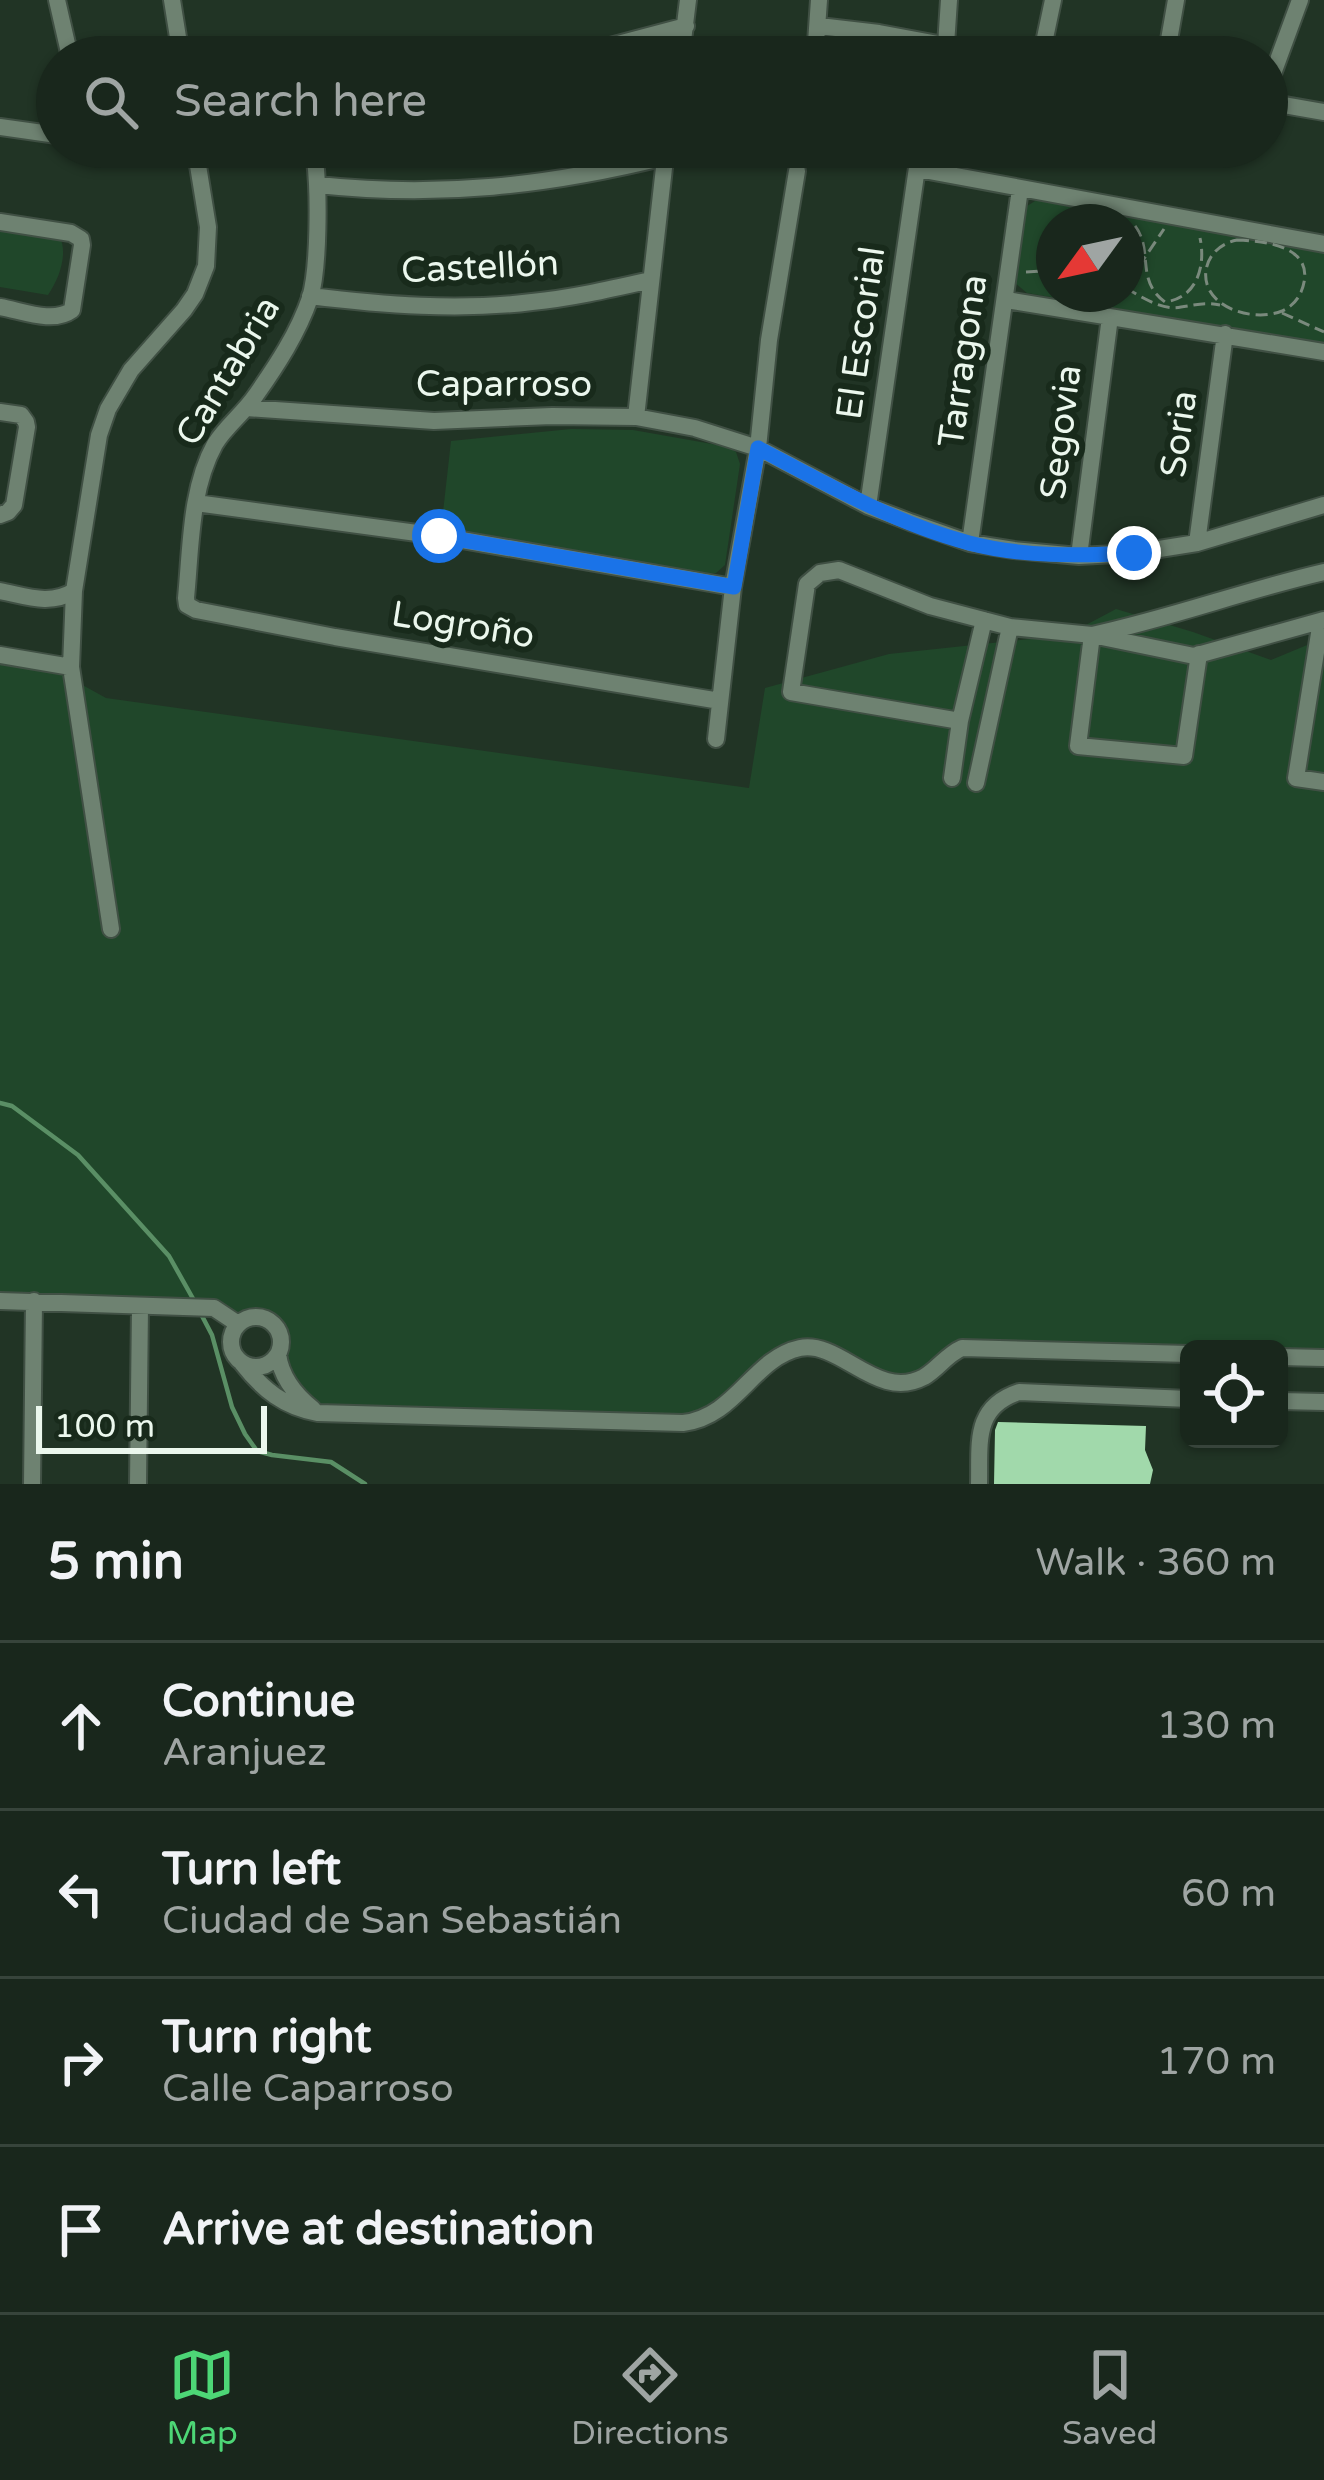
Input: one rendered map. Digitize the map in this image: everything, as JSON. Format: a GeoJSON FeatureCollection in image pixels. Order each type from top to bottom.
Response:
{"type":"FeatureCollection","features":[{"type":"Feature","properties":{"kind":"street"},"geometry":{"type":"LineString","coordinates":[[57,0],[65,36]]}},
{"type":"Feature","properties":{"kind":"street"},"geometry":{"type":"LineString","coordinates":[[172,0],[177,36]]}},
{"type":"Feature","properties":{"kind":"street"},"geometry":{"type":"LineString","coordinates":[[684,36],[688,0]]}},
{"type":"Feature","properties":{"kind":"street"},"geometry":{"type":"LineString","coordinates":[[818,36],[819,0]]}},
{"type":"Feature","properties":{"kind":"street"},"geometry":{"type":"LineString","coordinates":[[947,36],[949,0]]}},
{"type":"Feature","properties":{"kind":"street"},"geometry":{"type":"LineString","coordinates":[[1045,36],[1053,0]]}},
{"type":"Feature","properties":{"kind":"street"},"geometry":{"type":"LineString","coordinates":[[1170,36],[1176,0]]}},
{"type":"Feature","properties":{"kind":"street"},"geometry":{"type":"LineString","coordinates":[[1287,36],[1300,0]]}},
{"type":"Feature","properties":{"kind":"street"},"geometry":{"type":"LineString","coordinates":[[648,36],[686,26]]}},
{"type":"Feature","properties":{"kind":"street"},"geometry":{"type":"LineString","coordinates":[[819,26],[886,36]]}},
{"type":"Feature","properties":{"kind":"street"},"geometry":{"type":"LineString","coordinates":[[1288,106],[1324,112]]}},
{"type":"Feature","properties":{"kind":"street"},"geometry":{"type":"LineString","coordinates":[[0,128],[36,132]]}},
{"type":"Feature","properties":{"kind":"street"},"geometry":{"type":"LineString","coordinates":[[111,929],[70,668],[74,591],[99,435],[108,410],[131,370],[195,294],[206,266],[208,227],[198,168]]}},
{"type":"Feature","properties":{"kind":"street","name":"Cantabria"},"geometry":{"type":"LineString","coordinates":[[196,610],[187,605],[186,598],[196,502],[216,442],[247,408],[282,355],[310,296],[316,168]]}},
{"type":"Feature","properties":{"kind":"street"},"geometry":{"type":"LineString","coordinates":[[318,185],[431,192],[524,186],[616,168]]}},
{"type":"Feature","properties":{"kind":"street"},"geometry":{"type":"LineString","coordinates":[[636,417],[664,168]]}},
{"type":"Feature","properties":{"kind":"street"},"geometry":{"type":"LineString","coordinates":[[918,169],[1324,244]]}},
{"type":"Feature","properties":{"kind":"street","name":"El Escorial"},"geometry":{"type":"LineString","coordinates":[[868,506],[918,169]]}},
{"type":"Feature","properties":{"kind":"street"},"geometry":{"type":"LineString","coordinates":[[716,739],[769,340],[797,171]]}},
{"type":"Feature","properties":{"kind":"street","name":"Tarragona"},"geometry":{"type":"LineString","coordinates":[[970,543],[1020,189]]}},
{"type":"Feature","properties":{"kind":"street"},"geometry":{"type":"LineString","coordinates":[[0,222],[70,233],[82,242],[68,315],[58,318],[0,307]]}},
{"type":"Feature","properties":{"kind":"street","name":"Castellón"},"geometry":{"type":"LineString","coordinates":[[310,296],[410,306],[506,304],[651,280]]}},
{"type":"Feature","properties":{"kind":"street"},"geometry":{"type":"LineString","coordinates":[[1006,300],[1324,352]]}},
{"type":"Feature","properties":{"kind":"street","name":"Segovia"},"geometry":{"type":"LineString","coordinates":[[1079,556],[1110,317]]}},
{"type":"Feature","properties":{"kind":"street","name":"Soria"},"geometry":{"type":"LineString","coordinates":[[1197,543],[1225,334]]}},
{"type":"Feature","properties":{"kind":"street","name":"Caparroso"},"geometry":{"type":"LineString","coordinates":[[247,408],[434,421],[636,417],[695,428],[758,448],[868,506],[970,543],[1079,556],[1197,543],[1323,500]]}},
{"type":"Feature","properties":{"kind":"street"},"geometry":{"type":"LineString","coordinates":[[0,515],[14,505],[27,427],[24,418],[8,413]]}},
{"type":"Feature","properties":{"kind":"street"},"geometry":{"type":"LineString","coordinates":[[196,502],[460,539],[734,587]]}},
{"type":"Feature","properties":{"kind":"street"},"geometry":{"type":"LineString","coordinates":[[960,721],[791,692],[808,584],[820,573],[839,570],[930,606],[1010,627],[1092,635],[1167,652],[1199,654],[1322,620],[1296,778],[1324,782]]}},
{"type":"Feature","properties":{"kind":"street"},"geometry":{"type":"LineString","coordinates":[[1092,635],[1324,572]]}},
{"type":"Feature","properties":{"kind":"street"},"geometry":{"type":"LineString","coordinates":[[0,591],[61,599],[74,591]]}},
{"type":"Feature","properties":{"kind":"street","name":"Logroño"},"geometry":{"type":"LineString","coordinates":[[196,610],[720,700]]}},
{"type":"Feature","properties":{"kind":"street"},"geometry":{"type":"LineString","coordinates":[[952,778],[984,620]]}},
{"type":"Feature","properties":{"kind":"street"},"geometry":{"type":"LineString","coordinates":[[976,783],[1010,627]]}},
{"type":"Feature","properties":{"kind":"street"},"geometry":{"type":"LineString","coordinates":[[1092,635],[1078,746],[1184,756],[1199,654]]}},
{"type":"Feature","properties":{"kind":"street"},"geometry":{"type":"LineString","coordinates":[[0,656],[70,668]]}},
{"type":"Feature","properties":{"kind":"street"},"geometry":{"type":"LineString","coordinates":[[0,1300],[214,1308],[238,1324]]}},
{"type":"Feature","properties":{"kind":"street"},"geometry":{"type":"LineString","coordinates":[[32,1484],[34,1301]]}},
{"type":"Feature","properties":{"kind":"street"},"geometry":{"type":"LineString","coordinates":[[138,1484],[140,1306]]}},
{"type":"Feature","properties":{"kind":"street"},"geometry":{"type":"LineString","coordinates":[[318,1413],[290,1386],[280,1367],[280,1338],[272,1323],[250,1317],[238,1324],[230,1342],[236,1358],[260,1386],[296,1409],[318,1413],[682,1423],[709,1417],[773,1362],[804,1347],[820,1347],[882,1379],[907,1382],[926,1377],[945,1357],[962,1348],[1180,1354]]}},
{"type":"Feature","properties":{"kind":"street"},"geometry":{"type":"LineString","coordinates":[[242,1363],[266,1365],[278,1354]]}},
{"type":"Feature","properties":{"kind":"street"},"geometry":{"type":"LineString","coordinates":[[1288,1357],[1324,1358]]}},
{"type":"Feature","properties":{"kind":"street"},"geometry":{"type":"LineString","coordinates":[[980,1484],[981,1427],[994,1405],[1006,1396],[1019,1392],[1180,1399]]}},
{"type":"Feature","properties":{"kind":"street"},"geometry":{"type":"LineString","coordinates":[[1288,1401],[1324,1402]]}},
{"type":"Feature","properties":{"kind":"path"},"geometry":{"type":"LineString","coordinates":[[1173,224],[1144,257],[1148,284],[1165,302],[1181,298],[1198,279],[1203,244],[1198,231]]}},
{"type":"Feature","properties":{"kind":"path"},"geometry":{"type":"LineString","coordinates":[[1221,306],[1207,285],[1209,260],[1225,243],[1262,241],[1281,245],[1298,256],[1306,269],[1296,303],[1280,312]]}},
{"type":"Feature","properties":{"kind":"path"},"geometry":{"type":"LineString","coordinates":[[1009,278],[1036,271]]}},
{"type":"Feature","properties":{"kind":"path"},"geometry":{"type":"LineString","coordinates":[[1144,297],[1164,307],[1204,302],[1244,312],[1280,312],[1324,332]]}},
{"type":"Feature","properties":{"kind":"green space"},"geometry":{"type":"Polygon","coordinates":[[[1040,198],[1072,204],[1036,204],[1036,295],[1015,283],[1027,206],[1040,198]]]}},
{"type":"Feature","properties":{"kind":"green space"},"geometry":{"type":"Polygon","coordinates":[[[1144,217],[1324,251],[1324,344],[1138,312],[1144,312],[1144,217]]]}},
{"type":"Feature","properties":{"kind":"green space"},"geometry":{"type":"Polygon","coordinates":[[[0,228],[60,237],[61,267],[48,295],[0,287],[0,228]]]}},
{"type":"Feature","properties":{"kind":"green space"},"geometry":{"type":"Polygon","coordinates":[[[571,429],[633,430],[736,452],[740,464],[725,565],[706,574],[441,530],[451,441],[571,429]]]}},
{"type":"Feature","properties":{"kind":"green space"},"geometry":{"type":"Polygon","coordinates":[[[1116,609],[1271,660],[1324,638],[1324,1353],[1288,1350],[1288,1340],[1180,1340],[1180,1348],[956,1347],[927,1375],[901,1380],[800,1345],[724,1401],[685,1421],[316,1412],[280,1394],[284,1321],[0,1307],[0,646],[38,653],[106,698],[749,788],[765,688],[889,654],[1067,635],[1116,609]]]}},
{"type":"Feature","properties":{"kind":"building"},"geometry":{"type":"Polygon","coordinates":[[[998,1422],[1146,1426],[1145,1450],[1153,1470],[1150,1484],[994,1484],[998,1422]]]}},
{"type":"Feature","properties":{"kind":"waterway"},"geometry":{"type":"LineString","coordinates":[[0,1103],[12,1106],[78,1155],[169,1256],[196,1304]]}},
{"type":"Feature","properties":{"kind":"waterway"},"geometry":{"type":"LineString","coordinates":[[201,1314],[212,1335],[232,1407],[257,1451],[331,1462],[365,1484]]}},
{"type":"Feature","properties":{"kind":"route"},"geometry":{"type":"LineString","coordinates":[[439,536],[734,587],[758,448],[868,506],[970,543],[1079,556],[1134,553]]}}]}
